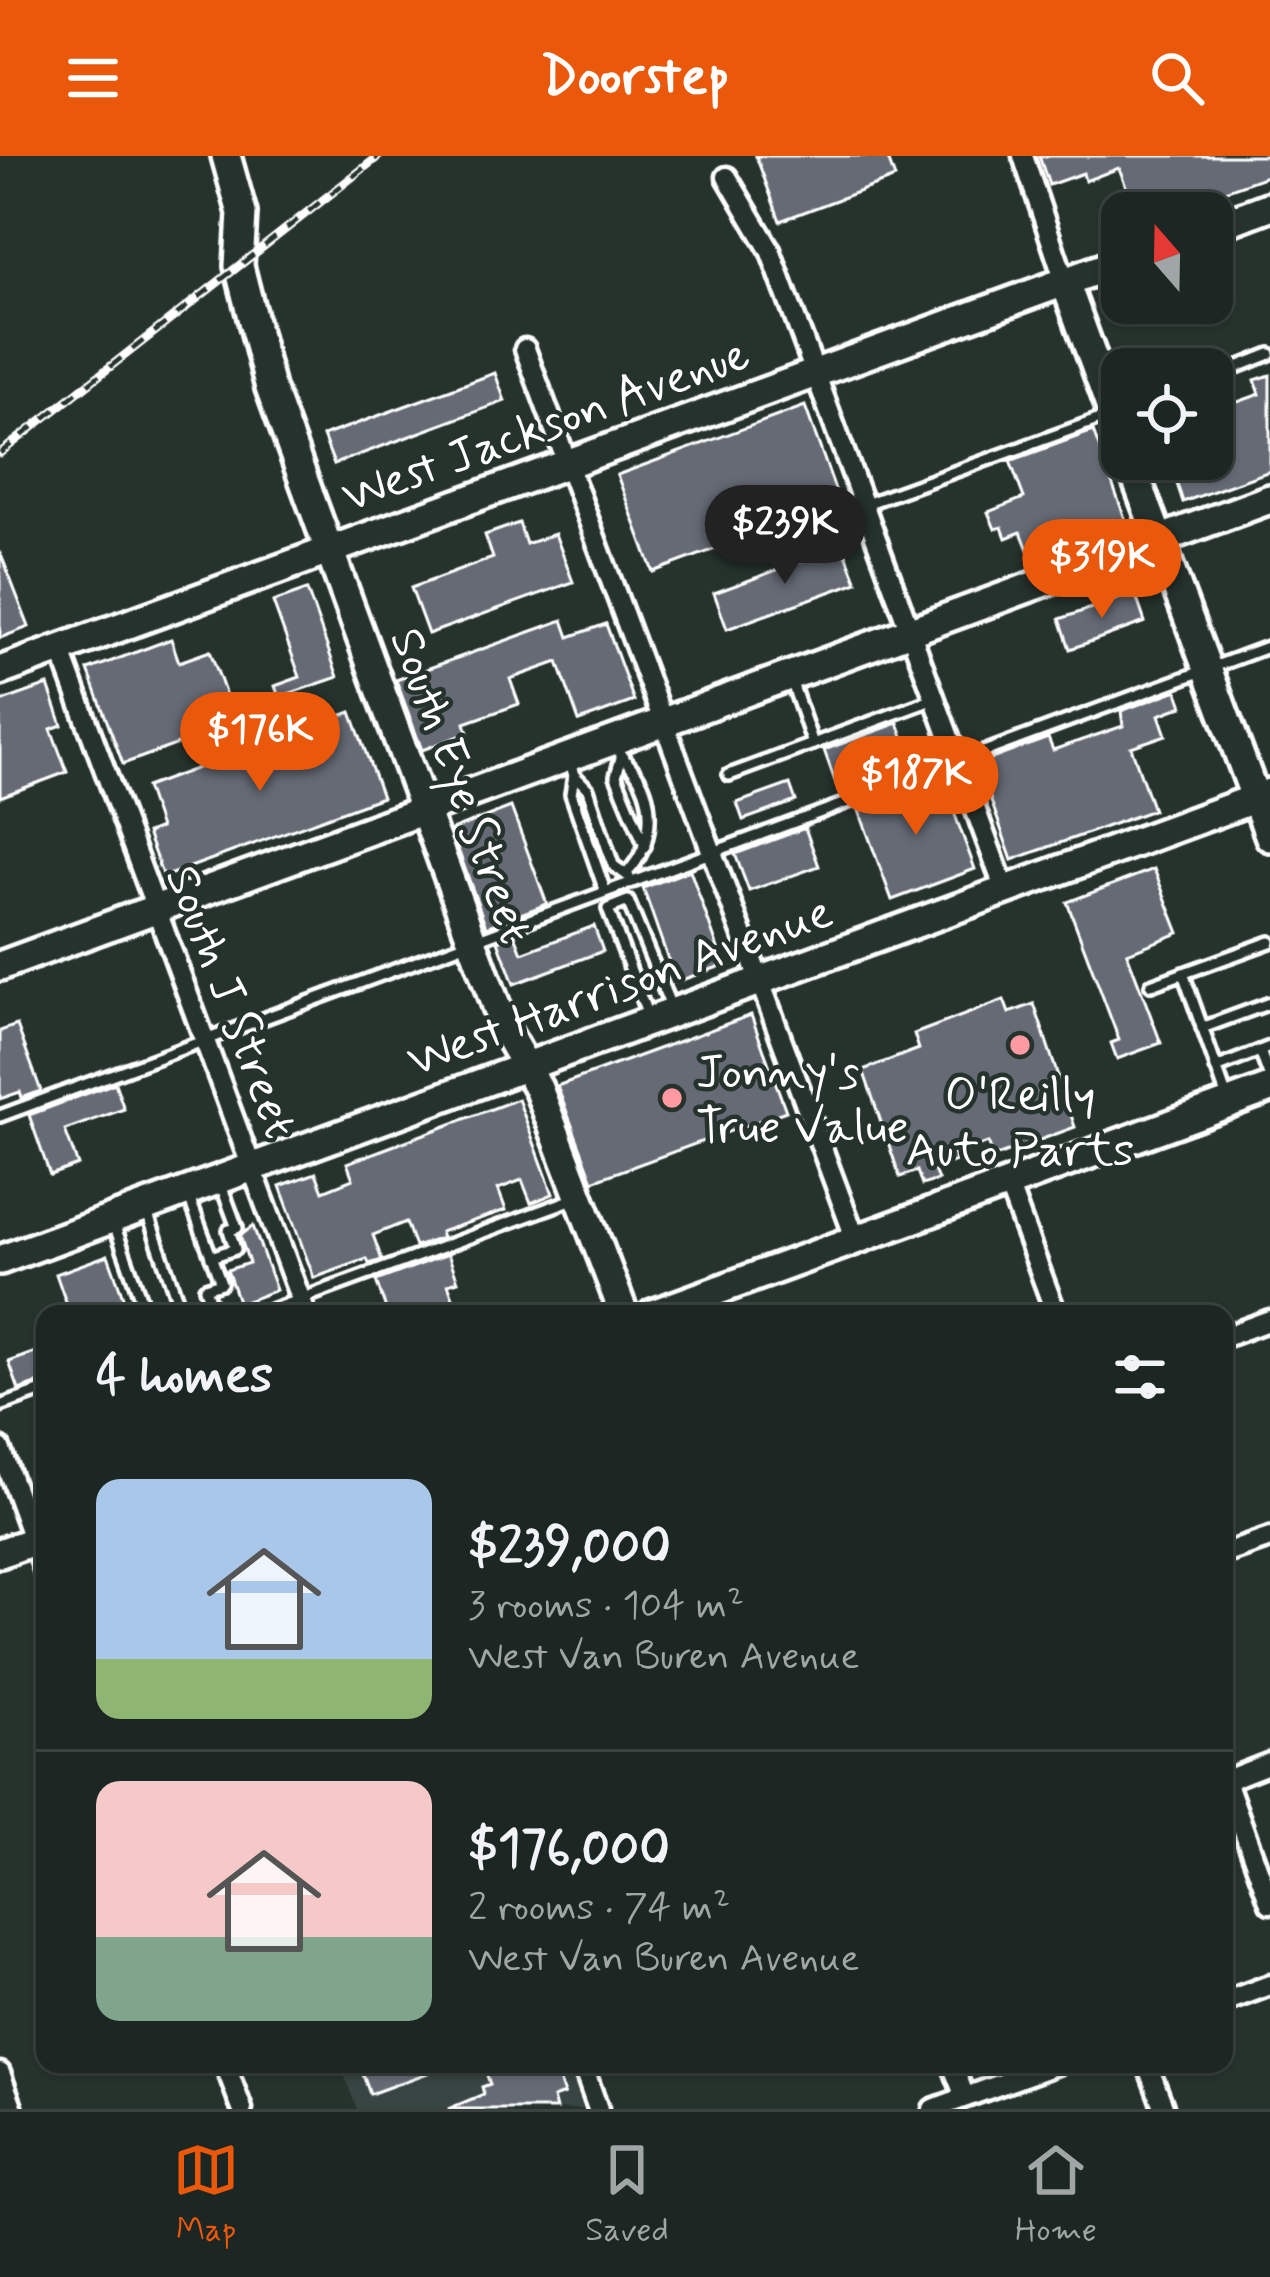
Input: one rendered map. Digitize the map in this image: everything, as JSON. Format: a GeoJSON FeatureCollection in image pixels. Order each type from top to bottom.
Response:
{"type":"FeatureCollection","features":[{"type":"Feature","properties":{"kind":"street","name":"South Eye Street"},"geometry":{"type":"LineString","coordinates":[[226,156],[242,213],[239,266],[254,336],[504,1028],[538,1088],[621,1305]]}},
{"type":"Feature","properties":{"kind":"street"},"geometry":{"type":"LineString","coordinates":[[1023,156],[1101,376]]}},
{"type":"Feature","properties":{"kind":"street"},"geometry":{"type":"LineString","coordinates":[[728,177],[770,250],[1005,890]]}},
{"type":"Feature","properties":{"kind":"street"},"geometry":{"type":"LineString","coordinates":[[1233,220],[1270,206]]}},
{"type":"Feature","properties":{"kind":"street","name":"West Jackson Avenue"},"geometry":{"type":"LineString","coordinates":[[0,670],[1101,269]]}},
{"type":"Feature","properties":{"kind":"street"},"geometry":{"type":"LineString","coordinates":[[525,349],[856,1240]]}},
{"type":"Feature","properties":{"kind":"street"},"geometry":{"type":"LineString","coordinates":[[1136,480],[1204,670],[1262,796],[1270,837]]}},
{"type":"Feature","properties":{"kind":"street"},"geometry":{"type":"LineString","coordinates":[[0,966],[425,810],[571,766],[617,749],[663,723],[1270,500]]}},
{"type":"Feature","properties":{"kind":"street","name":"South J Street"},"geometry":{"type":"LineString","coordinates":[[60,649],[303,1305]]}},
{"type":"Feature","properties":{"kind":"street","name":"West Harrison Avenue"},"geometry":{"type":"LineString","coordinates":[[0,1260],[1262,796]]}},
{"type":"Feature","properties":{"kind":"street"},"geometry":{"type":"LineString","coordinates":[[677,1305],[1270,1088]]}},
{"type":"Feature","properties":{"kind":"street"},"geometry":{"type":"LineString","coordinates":[[1008,1184],[1053,1305]]}},
{"type":"Feature","properties":{"kind":"street"},"geometry":{"type":"LineString","coordinates":[[1233,1334],[1270,1320]]}},
{"type":"Feature","properties":{"kind":"street"},"geometry":{"type":"LineString","coordinates":[[0,1448],[36,1532]]}},
{"type":"Feature","properties":{"kind":"street"},"geometry":{"type":"LineString","coordinates":[[1233,1552],[1270,1538]]}},
{"type":"Feature","properties":{"kind":"street"},"geometry":{"type":"LineString","coordinates":[[0,1553],[36,1540]]}},
{"type":"Feature","properties":{"kind":"street"},"geometry":{"type":"LineString","coordinates":[[1233,1776],[1270,1763]]}},
{"type":"Feature","properties":{"kind":"street"},"geometry":{"type":"LineString","coordinates":[[1233,1801],[1270,1903]]}},
{"type":"Feature","properties":{"kind":"street"},"geometry":{"type":"LineString","coordinates":[[1233,1999],[1270,1985]]}},
{"type":"Feature","properties":{"kind":"street"},"geometry":{"type":"LineString","coordinates":[[0,2073],[13,2109]]}},
{"type":"Feature","properties":{"kind":"street"},"geometry":{"type":"LineString","coordinates":[[228,2073],[242,2109]]}},
{"type":"Feature","properties":{"kind":"street"},"geometry":{"type":"LineString","coordinates":[[585,2073],[598,2109]]}},
{"type":"Feature","properties":{"kind":"street"},"geometry":{"type":"LineString","coordinates":[[955,2073],[965,2098]]}},
{"type":"Feature","properties":{"kind":"street"},"geometry":{"type":"LineString","coordinates":[[934,2109],[1033,2073]]}},
{"type":"Feature","properties":{"kind":"street"},"geometry":{"type":"LineString","coordinates":[[1150,2073],[1163,2109]]}},
{"type":"Feature","properties":{"kind":"lane"},"geometry":{"type":"LineString","coordinates":[[1233,369],[1270,354]]}},
{"type":"Feature","properties":{"kind":"lane"},"geometry":{"type":"LineString","coordinates":[[863,505],[1101,428]]}},
{"type":"Feature","properties":{"kind":"lane"},"geometry":{"type":"LineString","coordinates":[[0,1116],[608,890],[629,877],[711,852],[1270,646]]}},
{"type":"Feature","properties":{"kind":"lane"},"geometry":{"type":"LineString","coordinates":[[790,676],[813,743]]}},
{"type":"Feature","properties":{"kind":"lane"},"geometry":{"type":"LineString","coordinates":[[729,775],[934,699]]}},
{"type":"Feature","properties":{"kind":"lane"},"geometry":{"type":"LineString","coordinates":[[617,749],[616,776],[645,846]]}},
{"type":"Feature","properties":{"kind":"lane"},"geometry":{"type":"LineString","coordinates":[[617,749],[634,770],[651,815],[645,846],[629,877]]}},
{"type":"Feature","properties":{"kind":"lane"},"geometry":{"type":"LineString","coordinates":[[571,766],[588,788],[614,865],[629,877]]}},
{"type":"Feature","properties":{"kind":"lane"},"geometry":{"type":"LineString","coordinates":[[571,766],[571,794],[616,906]]}},
{"type":"Feature","properties":{"kind":"lane"},"geometry":{"type":"LineString","coordinates":[[628,902],[662,1017],[608,909],[628,902]]}},
{"type":"Feature","properties":{"kind":"lane"},"geometry":{"type":"LineString","coordinates":[[1151,985],[1270,942]]}},
{"type":"Feature","properties":{"kind":"lane"},"geometry":{"type":"LineString","coordinates":[[1183,973],[1228,1103]]}},
{"type":"Feature","properties":{"kind":"lane"},"geometry":{"type":"LineString","coordinates":[[1202,1028],[1270,1004]]}},
{"type":"Feature","properties":{"kind":"lane"},"geometry":{"type":"LineString","coordinates":[[1216,1068],[1265,1049],[1270,1078]]}},
{"type":"Feature","properties":{"kind":"lane"},"geometry":{"type":"LineString","coordinates":[[211,1257],[235,1249],[229,1230],[237,1228],[219,1180]]}},
{"type":"Feature","properties":{"kind":"lane"},"geometry":{"type":"LineString","coordinates":[[187,1192],[221,1282],[205,1288],[211,1305]]}},
{"type":"Feature","properties":{"kind":"lane"},"geometry":{"type":"LineString","coordinates":[[306,1305],[579,1196]]}},
{"type":"Feature","properties":{"kind":"lane"},"geometry":{"type":"LineString","coordinates":[[146,1207],[179,1305]]}},
{"type":"Feature","properties":{"kind":"lane"},"geometry":{"type":"LineString","coordinates":[[112,1219],[143,1305]]}},
{"type":"Feature","properties":{"kind":"lane"},"geometry":{"type":"LineString","coordinates":[[0,1406],[36,1393]]}},
{"type":"Feature","properties":{"kind":"shaded area"},"geometry":{"type":"Polygon","coordinates":[[[343,2073],[570,2073],[583,2109],[357,2109],[343,2073]]]}},
{"type":"Feature","properties":{"kind":"building"},"geometry":{"type":"Polygon","coordinates":[[[756,156],[887,156],[895,178],[780,221],[756,156]]]}},
{"type":"Feature","properties":{"kind":"building"},"geometry":{"type":"Polygon","coordinates":[[[1039,156],[1270,156],[1270,175],[1222,192],[1128,192],[1119,168],[1085,181],[1083,173],[1049,185],[1039,156]]]}},
{"type":"Feature","properties":{"kind":"building"},"geometry":{"type":"Polygon","coordinates":[[[495,373],[505,401],[334,464],[323,436],[495,373]]]}},
{"type":"Feature","properties":{"kind":"building"},"geometry":{"type":"Polygon","coordinates":[[[1270,375],[1270,471],[1183,502],[1176,480],[1233,480],[1233,404],[1260,394],[1255,380],[1270,375]]]}},
{"type":"Feature","properties":{"kind":"building"},"geometry":{"type":"Polygon","coordinates":[[[805,406],[840,503],[653,572],[617,475],[805,406]]]}},
{"type":"Feature","properties":{"kind":"building"},"geometry":{"type":"Polygon","coordinates":[[[1093,431],[1101,453],[1101,480],[1111,480],[1126,521],[1031,557],[1021,532],[1006,538],[1002,527],[995,529],[988,512],[1024,498],[1010,461],[1093,431]]]}},
{"type":"Feature","properties":{"kind":"building"},"geometry":{"type":"Polygon","coordinates":[[[519,523],[526,544],[555,534],[573,582],[428,634],[411,588],[493,558],[485,535],[519,523]]]}},
{"type":"Feature","properties":{"kind":"building"},"geometry":{"type":"Polygon","coordinates":[[[843,546],[857,582],[727,629],[714,593],[843,546]]]}},
{"type":"Feature","properties":{"kind":"building"},"geometry":{"type":"Polygon","coordinates":[[[0,552],[29,627],[0,638],[0,552]]]}},
{"type":"Feature","properties":{"kind":"building"},"geometry":{"type":"Polygon","coordinates":[[[307,590],[338,677],[279,697],[275,686],[300,677],[273,602],[307,590]]]}},
{"type":"Feature","properties":{"kind":"building"},"geometry":{"type":"Polygon","coordinates":[[[1135,593],[1145,622],[1070,649],[1060,619],[1135,593]]]}},
{"type":"Feature","properties":{"kind":"building"},"geometry":{"type":"Polygon","coordinates":[[[563,620],[569,637],[606,624],[634,701],[579,721],[558,662],[510,679],[519,704],[465,723],[468,733],[422,750],[396,680],[563,620]]]}},
{"type":"Feature","properties":{"kind":"building"},"geometry":{"type":"Polygon","coordinates":[[[171,639],[179,662],[210,651],[236,723],[123,764],[88,670],[171,639]]]}},
{"type":"Feature","properties":{"kind":"building"},"geometry":{"type":"Polygon","coordinates":[[[48,685],[62,725],[51,729],[67,772],[0,797],[0,702],[48,685]]]}},
{"type":"Feature","properties":{"kind":"building"},"geometry":{"type":"Polygon","coordinates":[[[1177,690],[1183,706],[1159,715],[1166,735],[1131,747],[1153,810],[1012,860],[978,764],[1048,738],[1053,750],[1123,726],[1121,711],[1177,690]]]}},
{"type":"Feature","properties":{"kind":"building"},"geometry":{"type":"Polygon","coordinates":[[[351,712],[382,797],[163,877],[147,833],[160,828],[146,787],[351,712]]]}},
{"type":"Feature","properties":{"kind":"building"},"geometry":{"type":"Polygon","coordinates":[[[898,723],[911,757],[836,784],[824,750],[898,723]]]}},
{"type":"Feature","properties":{"kind":"building"},"geometry":{"type":"Polygon","coordinates":[[[941,777],[975,869],[892,900],[858,808],[941,777]]]}},
{"type":"Feature","properties":{"kind":"building"},"geometry":{"type":"Polygon","coordinates":[[[790,784],[796,801],[743,820],[737,803],[790,784]]]}},
{"type":"Feature","properties":{"kind":"building"},"geometry":{"type":"Polygon","coordinates":[[[511,807],[547,904],[486,927],[451,830],[511,807]]]}},
{"type":"Feature","properties":{"kind":"building"},"geometry":{"type":"Polygon","coordinates":[[[805,828],[819,866],[749,891],[735,854],[805,828]]]}},
{"type":"Feature","properties":{"kind":"building"},"geometry":{"type":"Polygon","coordinates":[[[1154,869],[1179,933],[1127,953],[1161,1043],[1117,1059],[1111,1043],[1119,1040],[1067,902],[1154,869]]]}},
{"type":"Feature","properties":{"kind":"building"},"geometry":{"type":"Polygon","coordinates":[[[690,870],[724,965],[676,982],[643,888],[690,870]]]}},
{"type":"Feature","properties":{"kind":"building"},"geometry":{"type":"Polygon","coordinates":[[[594,926],[603,951],[514,984],[498,941],[515,935],[522,953],[594,926]]]}},
{"type":"Feature","properties":{"kind":"building"},"geometry":{"type":"Polygon","coordinates":[[[1004,1000],[1009,1013],[1034,1004],[1075,1127],[994,1157],[988,1143],[954,1155],[956,1161],[934,1170],[938,1180],[922,1185],[917,1171],[900,1177],[863,1070],[919,1049],[914,1034],[1004,1000]]]}},
{"type":"Feature","properties":{"kind":"building","name":"Jonny's True Value"},"geometry":{"type":"Polygon","coordinates":[[[751,1015],[786,1111],[593,1181],[557,1086],[751,1015]]]}},
{"type":"Feature","properties":{"kind":"building"},"geometry":{"type":"Polygon","coordinates":[[[17,1025],[41,1091],[0,1099],[0,1031],[17,1025]]]}},
{"type":"Feature","properties":{"kind":"building"},"geometry":{"type":"Polygon","coordinates":[[[115,1083],[124,1109],[65,1130],[78,1165],[50,1175],[29,1115],[115,1083]]]}},
{"type":"Feature","properties":{"kind":"building"},"geometry":{"type":"Polygon","coordinates":[[[518,1099],[553,1194],[531,1203],[522,1180],[498,1189],[506,1210],[440,1232],[442,1238],[415,1247],[406,1222],[373,1235],[382,1260],[369,1264],[367,1259],[314,1278],[280,1186],[316,1173],[323,1191],[353,1179],[347,1163],[518,1099]]]}},
{"type":"Feature","properties":{"kind":"building"},"geometry":{"type":"Polygon","coordinates":[[[253,1226],[276,1290],[239,1304],[227,1270],[249,1263],[240,1236],[253,1226]]]}},
{"type":"Feature","properties":{"kind":"building"},"geometry":{"type":"Polygon","coordinates":[[[448,1254],[458,1281],[448,1284],[456,1305],[385,1305],[376,1281],[448,1254]]]}},
{"type":"Feature","properties":{"kind":"building"},"geometry":{"type":"Polygon","coordinates":[[[108,1255],[126,1305],[67,1305],[56,1274],[108,1255]]]}},
{"type":"Feature","properties":{"kind":"building"},"geometry":{"type":"Polygon","coordinates":[[[36,1352],[36,1384],[19,1390],[9,1362],[36,1352]]]}},
{"type":"Feature","properties":{"kind":"building"},"geometry":{"type":"Polygon","coordinates":[[[362,2073],[428,2073],[370,2094],[362,2073]]]}},
{"type":"Feature","properties":{"kind":"building"},"geometry":{"type":"Polygon","coordinates":[[[486,2073],[556,2073],[564,2094],[553,2098],[556,2109],[448,2109],[484,2094],[482,2087],[490,2084],[486,2073]]]}},
{"type":"Feature","properties":{"kind":"railway"},"geometry":{"type":"LineString","coordinates":[[0,453],[379,156]]}},
{"type":"Feature","properties":{"kind":"place","name":"O'Reilly Auto Parts"},"geometry":{"type":"Point","coordinates":[1020,1045]}},
{"type":"Feature","properties":{"kind":"place","name":"Jonny's True Value"},"geometry":{"type":"Point","coordinates":[672,1098]}}]}
